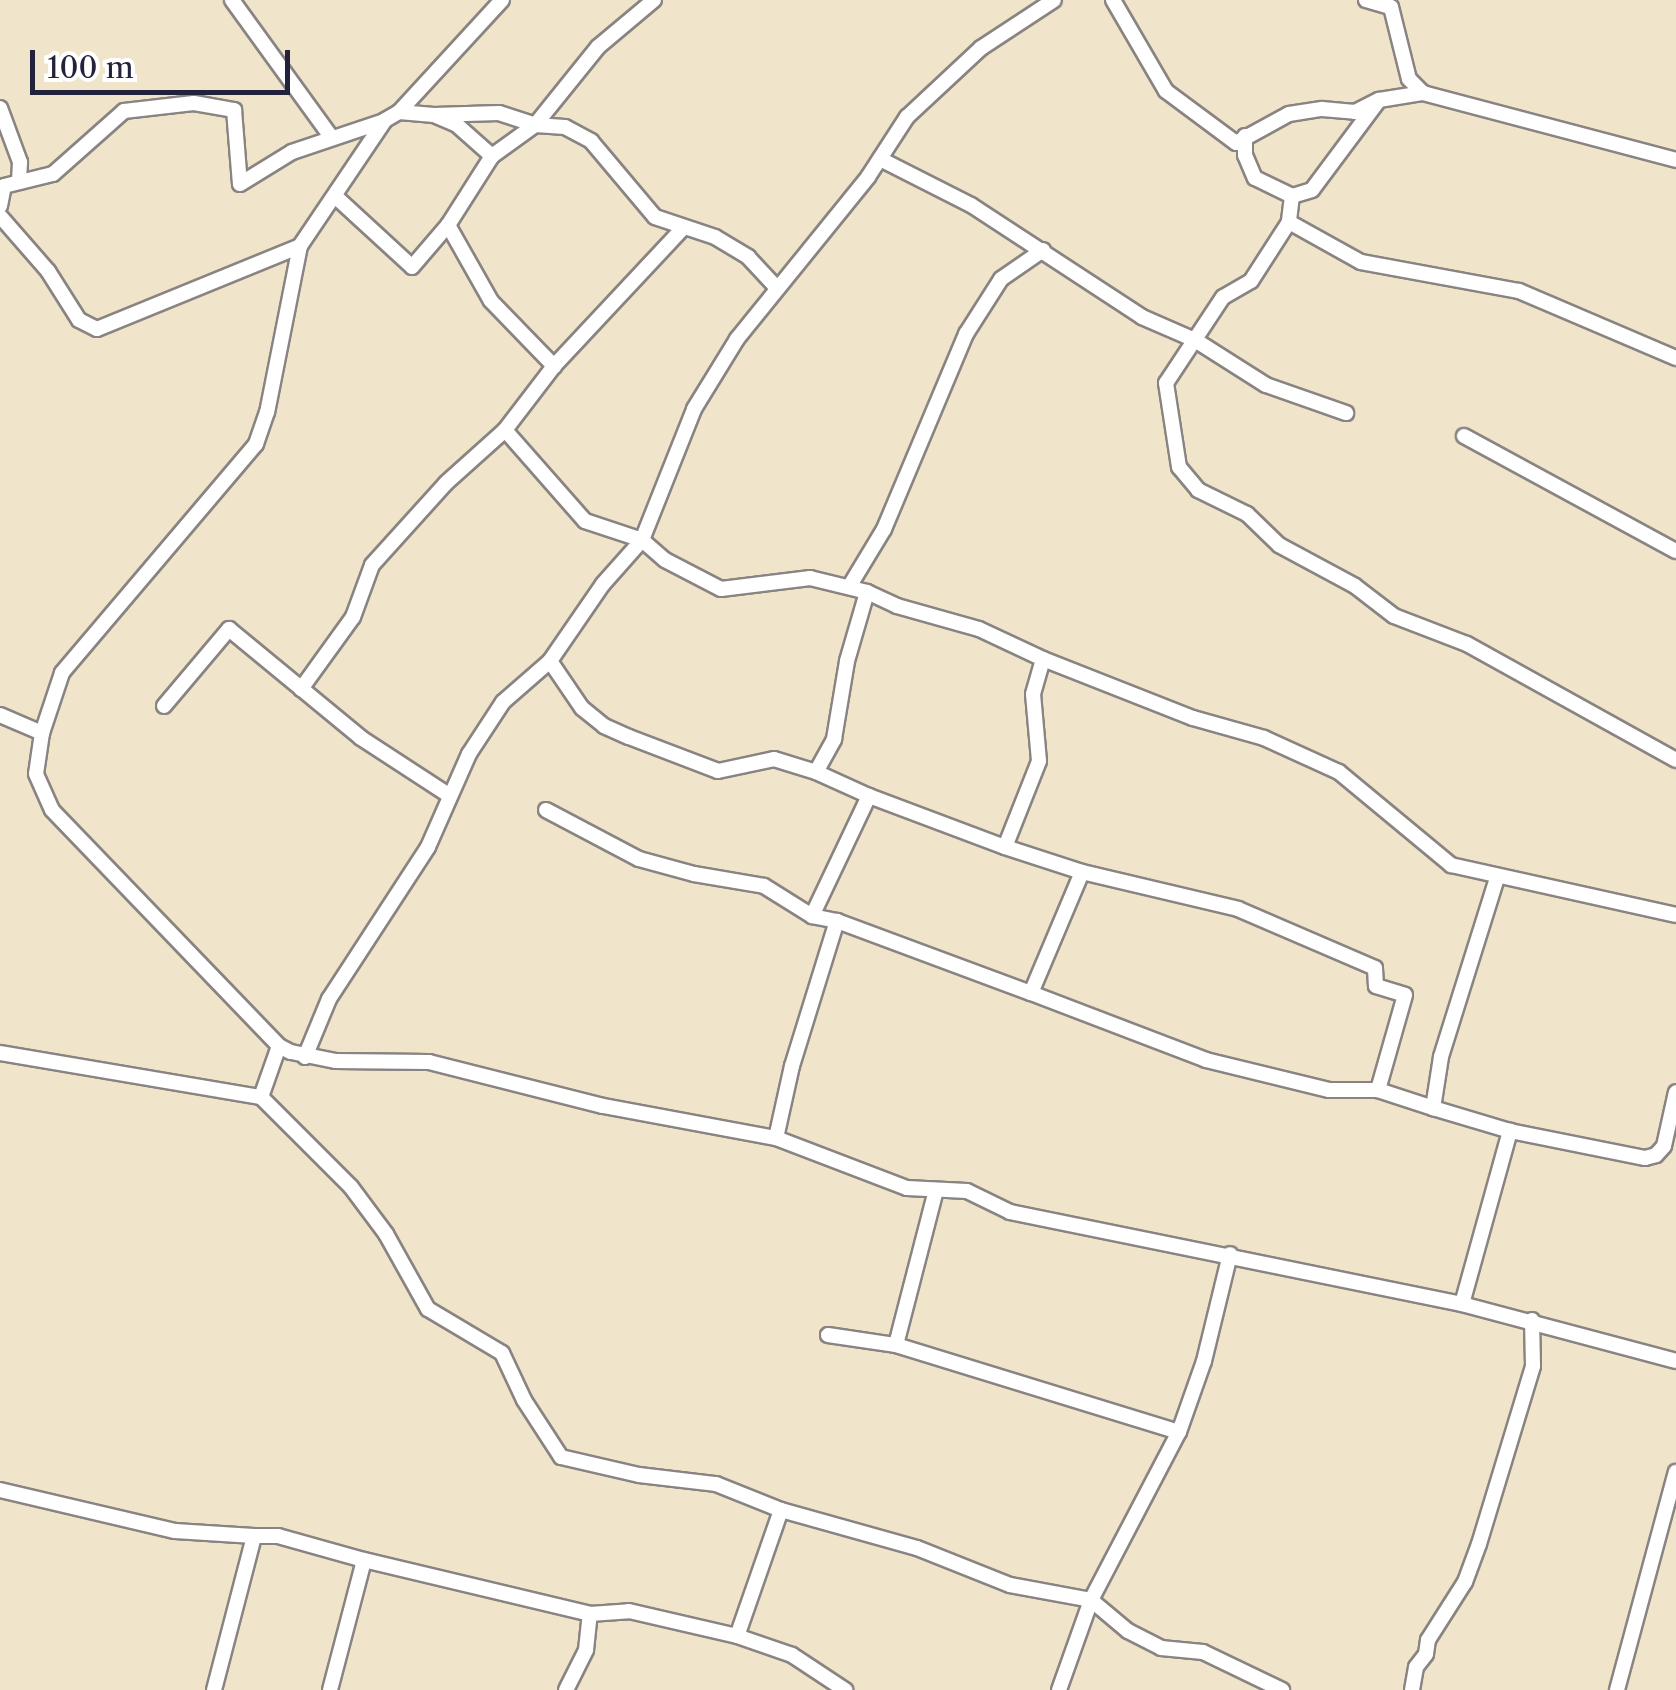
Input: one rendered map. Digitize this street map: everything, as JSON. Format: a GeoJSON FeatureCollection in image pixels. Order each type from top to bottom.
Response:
{"type":"FeatureCollection","features":[{"type":"Feature","properties":{"kind":"street"},"geometry":{"type":"LineString","coordinates":[[232,0],[332,138]]}},
{"type":"Feature","properties":{"kind":"street"},"geometry":{"type":"LineString","coordinates":[[0,206],[4,186],[53,174],[124,112],[194,103],[234,110],[240,184],[292,152],[399,112],[502,0]]}},
{"type":"Feature","properties":{"kind":"street"},"geometry":{"type":"LineString","coordinates":[[336,196],[412,268],[448,225],[492,156],[536,125],[598,47],[654,0]]}},
{"type":"Feature","properties":{"kind":"street"},"geometry":{"type":"LineString","coordinates":[[305,1056],[329,999],[428,847],[469,754],[503,702],[550,662],[603,584],[642,540],[694,410],[776,287],[880,159],[907,117],[981,48],[1054,0]]}},
{"type":"Feature","properties":{"kind":"street"},"geometry":{"type":"LineString","coordinates":[[1112,0],[1166,90],[1236,143],[1289,114],[1322,109],[1355,112],[1379,100],[1423,93],[1676,160]]}},
{"type":"Feature","properties":{"kind":"street"},"geometry":{"type":"LineString","coordinates":[[1366,0],[1392,4],[1409,80],[1423,93]]}},
{"type":"Feature","properties":{"kind":"street"},"geometry":{"type":"LineString","coordinates":[[1245,136],[1245,155],[1256,178],[1292,196],[1312,190],[1379,100]]}},
{"type":"Feature","properties":{"kind":"street"},"geometry":{"type":"LineString","coordinates":[[0,108],[20,162],[20,182]]}},
{"type":"Feature","properties":{"kind":"street"},"geometry":{"type":"LineString","coordinates":[[399,112],[499,113],[536,125],[565,127],[591,141],[654,217],[715,237],[748,257],[776,287]]}},
{"type":"Feature","properties":{"kind":"street"},"geometry":{"type":"LineString","coordinates":[[434,115],[457,125],[492,156]]}},
{"type":"Feature","properties":{"kind":"street"},"geometry":{"type":"LineString","coordinates":[[385,120],[300,246],[280,356],[256,444],[62,673],[42,734],[36,774],[52,810],[278,1046],[305,1056],[429,1062],[602,1106],[776,1138],[907,1188],[967,1191],[1010,1212],[1462,1304],[1676,1361]]}},
{"type":"Feature","properties":{"kind":"street"},"geometry":{"type":"LineString","coordinates":[[880,159],[971,205],[1142,317],[1194,340],[1266,384],[1346,412]]}},
{"type":"Feature","properties":{"kind":"street"},"geometry":{"type":"LineString","coordinates":[[1292,196],[1289,222],[1251,281],[1224,297],[1166,383],[1179,468],[1198,490],[1248,514],[1280,545],[1354,586],[1394,616],[1467,644],[1676,760]]}},
{"type":"Feature","properties":{"kind":"street"},"geometry":{"type":"LineString","coordinates":[[0,216],[48,271],[79,320],[97,329],[300,246]]}},
{"type":"Feature","properties":{"kind":"street"},"geometry":{"type":"LineString","coordinates":[[1289,222],[1361,262],[1518,291],[1676,358]]}},
{"type":"Feature","properties":{"kind":"street"},"geometry":{"type":"LineString","coordinates":[[448,225],[491,301],[554,366]]}},
{"type":"Feature","properties":{"kind":"street"},"geometry":{"type":"LineString","coordinates":[[300,689],[353,617],[372,566],[446,483],[505,430],[554,366],[684,227]]}},
{"type":"Feature","properties":{"kind":"street"},"geometry":{"type":"LineString","coordinates":[[849,588],[884,529],[966,334],[1001,280],[1042,250]]}},
{"type":"Feature","properties":{"kind":"street"},"geometry":{"type":"LineString","coordinates":[[505,430],[585,521],[642,540],[666,560],[721,589],[810,578],[980,629],[1043,659],[1193,718],[1264,738],[1339,772],[1429,852],[1452,866],[1676,915]]}},
{"type":"Feature","properties":{"kind":"street"},"geometry":{"type":"LineString","coordinates":[[1464,436],[1676,551]]}},
{"type":"Feature","properties":{"kind":"street"},"geometry":{"type":"LineString","coordinates":[[816,772],[834,739],[846,661],[867,592]]}},
{"type":"Feature","properties":{"kind":"street"},"geometry":{"type":"LineString","coordinates":[[164,706],[229,629],[361,738],[450,796]]}},
{"type":"Feature","properties":{"kind":"street"},"geometry":{"type":"LineString","coordinates":[[1006,847],[1039,760],[1034,694],[1043,659]]}},
{"type":"Feature","properties":{"kind":"street"},"geometry":{"type":"LineString","coordinates":[[550,662],[582,708],[604,726],[718,771],[774,759],[1082,872],[1238,909],[1375,968],[1376,986],[1405,995],[1378,1090]]}},
{"type":"Feature","properties":{"kind":"street"},"geometry":{"type":"LineString","coordinates":[[0,715],[42,734]]}},
{"type":"Feature","properties":{"kind":"street"},"geometry":{"type":"LineString","coordinates":[[812,916],[868,796]]}},
{"type":"Feature","properties":{"kind":"street"},"geometry":{"type":"LineString","coordinates":[[546,810],[639,859],[694,874],[764,886],[812,916],[837,921],[1206,1060],[1329,1090],[1378,1090],[1510,1131],[1645,1158],[1656,1155],[1664,1146],[1676,1092]]}},
{"type":"Feature","properties":{"kind":"street"},"geometry":{"type":"LineString","coordinates":[[1031,993],[1082,872]]}},
{"type":"Feature","properties":{"kind":"street"},"geometry":{"type":"LineString","coordinates":[[1433,1108],[1441,1057],[1498,878]]}},
{"type":"Feature","properties":{"kind":"street"},"geometry":{"type":"LineString","coordinates":[[776,1138],[792,1066],[837,921]]}},
{"type":"Feature","properties":{"kind":"street"},"geometry":{"type":"LineString","coordinates":[[260,1096],[278,1046]]}},
{"type":"Feature","properties":{"kind":"street"},"geometry":{"type":"LineString","coordinates":[[0,1053],[260,1096],[351,1186],[386,1234],[428,1309],[502,1353],[524,1400],[560,1457],[639,1475],[716,1484],[782,1510],[916,1548],[1010,1585],[1091,1600],[1128,1632],[1161,1648],[1203,1652],[1282,1690]]}},
{"type":"Feature","properties":{"kind":"street"},"geometry":{"type":"LineString","coordinates":[[1462,1304],[1510,1131]]}},
{"type":"Feature","properties":{"kind":"street"},"geometry":{"type":"LineString","coordinates":[[896,1345],[936,1190]]}},
{"type":"Feature","properties":{"kind":"street"},"geometry":{"type":"LineString","coordinates":[[1059,1690],[1091,1600],[1179,1432],[1204,1361],[1230,1254]]}},
{"type":"Feature","properties":{"kind":"street"},"geometry":{"type":"LineString","coordinates":[[1412,1690],[1428,1640],[1465,1582],[1479,1544],[1533,1366],[1532,1320]]}},
{"type":"Feature","properties":{"kind":"street"},"geometry":{"type":"LineString","coordinates":[[828,1335],[896,1345],[1179,1432]]}},
{"type":"Feature","properties":{"kind":"street"},"geometry":{"type":"LineString","coordinates":[[1616,1690],[1676,1472]]}},
{"type":"Feature","properties":{"kind":"street"},"geometry":{"type":"LineString","coordinates":[[0,1490],[175,1531],[278,1536],[590,1614],[629,1612],[737,1636],[792,1655],[845,1690]]}},
{"type":"Feature","properties":{"kind":"street"},"geometry":{"type":"LineString","coordinates":[[737,1636],[782,1510]]}},
{"type":"Feature","properties":{"kind":"street"},"geometry":{"type":"LineString","coordinates":[[214,1690],[254,1536]]}},
{"type":"Feature","properties":{"kind":"street"},"geometry":{"type":"LineString","coordinates":[[330,1690],[364,1560]]}},
{"type":"Feature","properties":{"kind":"street"},"geometry":{"type":"LineString","coordinates":[[566,1690],[586,1650],[590,1614]]}}]}
